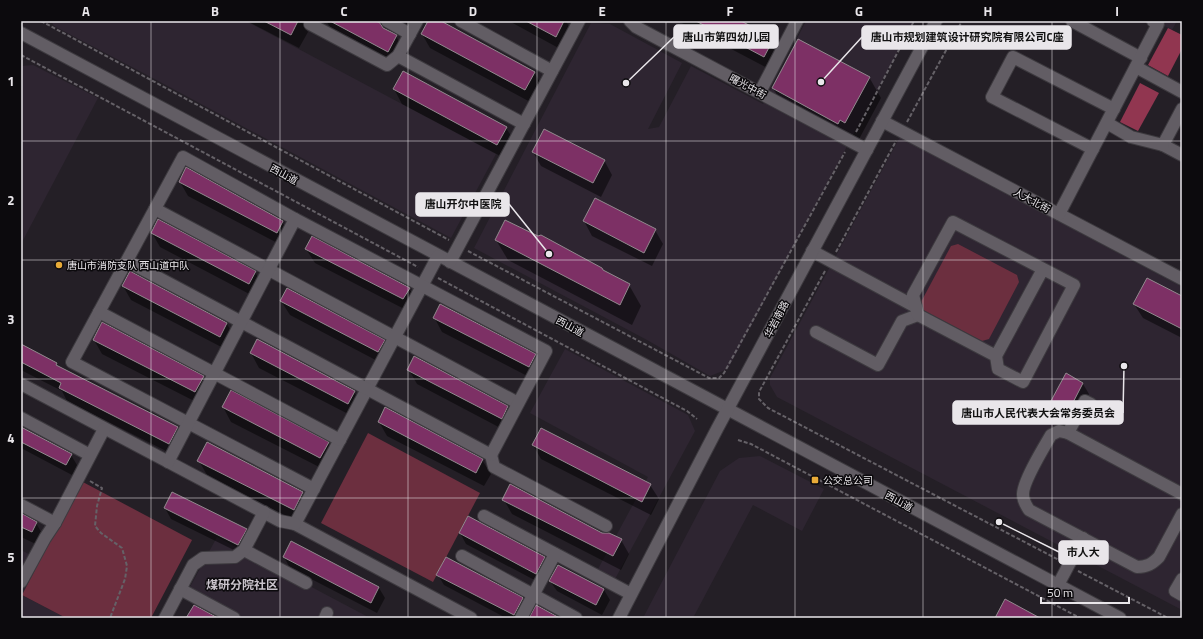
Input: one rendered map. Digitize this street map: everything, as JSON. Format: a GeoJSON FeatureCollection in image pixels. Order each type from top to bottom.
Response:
{"type":"FeatureCollection","features":[{"type":"Feature","properties":{"kind":"street"},"geometry":{"type":"LineString","coordinates":[[311,21],[310,24],[387,65],[398,56],[417,21]]}},
{"type":"Feature","properties":{"kind":"street"},"geometry":{"type":"LineString","coordinates":[[387,21],[410,34]]}},
{"type":"Feature","properties":{"kind":"street"},"geometry":{"type":"LineString","coordinates":[[461,21],[552,71]]}},
{"type":"Feature","properties":{"kind":"street"},"geometry":{"type":"LineString","coordinates":[[450,262],[579,21]]}},
{"type":"Feature","properties":{"kind":"street"},"geometry":{"type":"LineString","coordinates":[[760,92],[797,21]]}},
{"type":"Feature","properties":{"kind":"street","name":"华岩南路"},"geometry":{"type":"LineString","coordinates":[[619,618],[812,251],[868,150],[936,21]]}},
{"type":"Feature","properties":{"kind":"street"},"geometry":{"type":"LineString","coordinates":[[1072,21],[1138,62],[1182,92]]}},
{"type":"Feature","properties":{"kind":"street"},"geometry":{"type":"LineString","coordinates":[[1059,214],[1158,24],[1153,21]]}},
{"type":"Feature","properties":{"kind":"street","name":"曙光中街"},"geometry":{"type":"LineString","coordinates":[[635,23],[868,150]]}},
{"type":"Feature","properties":{"kind":"street","name":"西山道"},"geometry":{"type":"LineString","coordinates":[[21,33],[1120,618]]}},
{"type":"Feature","properties":{"kind":"street"},"geometry":{"type":"LineString","coordinates":[[398,56],[524,124]]}},
{"type":"Feature","properties":{"kind":"street"},"geometry":{"type":"LineString","coordinates":[[1093,149],[992,97],[1013,57],[1114,109]]}},
{"type":"Feature","properties":{"kind":"street"},"geometry":{"type":"LineString","coordinates":[[1162,145],[1182,109]]}},
{"type":"Feature","properties":{"kind":"street","name":"人大北街"},"geometry":{"type":"LineString","coordinates":[[882,121],[1182,279]]}},
{"type":"Feature","properties":{"kind":"street"},"geometry":{"type":"LineString","coordinates":[[1107,123],[1131,137],[1162,145],[1182,155]]}},
{"type":"Feature","properties":{"kind":"street"},"geometry":{"type":"LineString","coordinates":[[314,489],[72,362],[182,157],[295,219],[546,351],[491,455],[494,467],[606,526]]}},
{"type":"Feature","properties":{"kind":"street"},"geometry":{"type":"LineString","coordinates":[[154,209],[518,403]]}},
{"type":"Feature","properties":{"kind":"street"},"geometry":{"type":"LineString","coordinates":[[168,462],[295,219]]}},
{"type":"Feature","properties":{"kind":"street"},"geometry":{"type":"LineString","coordinates":[[917,311],[913,295],[953,222],[1074,285],[1023,382],[998,368],[996,356],[1042,269]]}},
{"type":"Feature","properties":{"kind":"street"},"geometry":{"type":"LineString","coordinates":[[812,251],[996,356]]}},
{"type":"Feature","properties":{"kind":"street"},"geometry":{"type":"LineString","coordinates":[[295,524],[438,256]]}},
{"type":"Feature","properties":{"kind":"street"},"geometry":{"type":"LineString","coordinates":[[126,261],[491,455]]}},
{"type":"Feature","properties":{"kind":"street"},"geometry":{"type":"LineString","coordinates":[[816,332],[878,365],[902,321],[917,311]]}},
{"type":"Feature","properties":{"kind":"street"},"geometry":{"type":"LineString","coordinates":[[99,312],[340,440]]}},
{"type":"Feature","properties":{"kind":"street"},"geometry":{"type":"LineString","coordinates":[[21,384],[264,512],[280,520],[295,524],[471,618]]}},
{"type":"Feature","properties":{"kind":"street"},"geometry":{"type":"LineString","coordinates":[[1068,433],[1085,401],[1091,404]]}},
{"type":"Feature","properties":{"kind":"street"},"geometry":{"type":"LineString","coordinates":[[21,418],[90,455]]}},
{"type":"Feature","properties":{"kind":"street"},"geometry":{"type":"LineString","coordinates":[[21,582],[55,523],[104,429]]}},
{"type":"Feature","properties":{"kind":"street"},"geometry":{"type":"LineString","coordinates":[[1182,494],[1068,433],[1058,431],[1051,435],[1025,484],[1023,494],[1024,503],[1029,510],[1137,567],[1144,567],[1153,563],[1159,557],[1182,514]]}},
{"type":"Feature","properties":{"kind":"street"},"geometry":{"type":"LineString","coordinates":[[21,505],[55,523]]}},
{"type":"Feature","properties":{"kind":"street"},"geometry":{"type":"LineString","coordinates":[[165,618],[193,565],[203,558],[235,557],[244,550],[264,512]]}},
{"type":"Feature","properties":{"kind":"street"},"geometry":{"type":"LineString","coordinates":[[484,516],[631,594]]}},
{"type":"Feature","properties":{"kind":"street"},"geometry":{"type":"LineString","coordinates":[[1058,585],[1083,538]]}},
{"type":"Feature","properties":{"kind":"street"},"geometry":{"type":"LineString","coordinates":[[244,550],[306,584]]}},
{"type":"Feature","properties":{"kind":"street"},"geometry":{"type":"LineString","coordinates":[[521,618],[555,554]]}},
{"type":"Feature","properties":{"kind":"street"},"geometry":{"type":"LineString","coordinates":[[462,556],[576,618]]}},
{"type":"Feature","properties":{"kind":"street"},"geometry":{"type":"LineString","coordinates":[[1182,579],[1175,591],[1182,595]]}},
{"type":"Feature","properties":{"kind":"street"},"geometry":{"type":"LineString","coordinates":[[180,589],[234,618]]}},
{"type":"Feature","properties":{"kind":"path"},"geometry":{"type":"LineString","coordinates":[[41,21],[459,246],[709,378],[719,378],[728,366],[851,141],[914,21]]}},
{"type":"Feature","properties":{"kind":"path"},"geometry":{"type":"LineString","coordinates":[[962,21],[759,392],[759,399],[768,408],[1168,618]]}},
{"type":"Feature","properties":{"kind":"path"},"geometry":{"type":"LineString","coordinates":[[21,55],[687,411],[697,419]]}},
{"type":"Feature","properties":{"kind":"path"},"geometry":{"type":"LineString","coordinates":[[738,440],[751,444],[1080,618]]}},
{"type":"Feature","properties":{"kind":"path"},"geometry":{"type":"LineString","coordinates":[[80,475],[102,488],[97,506],[95,526],[101,533],[122,548],[127,566],[125,579],[110,618]]}},
{"type":"Feature","properties":{"kind":"shaded area"},"geometry":{"type":"Polygon","coordinates":[[[51,21],[246,21],[496,154],[451,238],[54,26],[51,21]]]}},
{"type":"Feature","properties":{"kind":"shaded area"},"geometry":{"type":"Polygon","coordinates":[[[806,21],[914,21],[728,369],[710,376],[647,340],[474,248],[591,23],[610,24],[682,63],[648,129],[659,127],[691,66],[763,104],[806,21]]]}},
{"type":"Feature","properties":{"kind":"shaded area"},"geometry":{"type":"Polygon","coordinates":[[[1155,21],[1177,21],[1172,30],[1155,21]]]}},
{"type":"Feature","properties":{"kind":"shaded area"},"geometry":{"type":"Polygon","coordinates":[[[1168,28],[1182,35],[1182,49],[1168,76],[1148,65],[1168,28]]]}},
{"type":"Feature","properties":{"kind":"shaded area"},"geometry":{"type":"Polygon","coordinates":[[[33,65],[98,98],[21,244],[21,66],[33,65]]]}},
{"type":"Feature","properties":{"kind":"shaded area"},"geometry":{"type":"Polygon","coordinates":[[[1140,83],[1159,93],[1138,131],[1120,122],[1140,83]]]}},
{"type":"Feature","properties":{"kind":"shaded area"},"geometry":{"type":"Polygon","coordinates":[[[900,137],[1182,287],[1182,610],[777,397],[770,385],[770,378],[900,137]]]}},
{"type":"Feature","properties":{"kind":"shaded area"},"geometry":{"type":"Polygon","coordinates":[[[958,244],[1017,275],[1019,282],[989,339],[982,341],[923,310],[921,302],[951,246],[958,244]]]}},
{"type":"Feature","properties":{"kind":"shaded area"},"geometry":{"type":"Polygon","coordinates":[[[565,349],[688,415],[695,431],[615,579],[598,569],[648,477],[530,413],[565,349]]]}},
{"type":"Feature","properties":{"kind":"shaded area"},"geometry":{"type":"Polygon","coordinates":[[[368,433],[480,493],[433,582],[321,523],[368,433]]]}},
{"type":"Feature","properties":{"kind":"shaded area"},"geometry":{"type":"Polygon","coordinates":[[[760,456],[824,489],[802,531],[753,505],[693,618],[643,618],[720,471],[739,458],[760,456]]]}},
{"type":"Feature","properties":{"kind":"shaded area"},"geometry":{"type":"Polygon","coordinates":[[[81,481],[192,540],[151,618],[66,618],[22,595],[81,481]]]}},
{"type":"Feature","properties":{"kind":"shaded area"},"geometry":{"type":"Polygon","coordinates":[[[217,537],[370,618],[222,618],[184,598],[217,537]]]}},
{"type":"Feature","properties":{"kind":"shaded area"},"geometry":{"type":"Polygon","coordinates":[[[21,550],[40,560],[22,595],[66,618],[21,618],[21,550]]]}},
{"type":"Feature","properties":{"kind":"building"},"geometry":{"type":"Polygon","coordinates":[[[264,21],[298,21],[291,35],[264,21]]]}},
{"type":"Feature","properties":{"kind":"building"},"geometry":{"type":"Polygon","coordinates":[[[330,21],[376,21],[380,23],[383,28],[397,35],[388,52],[330,21]]]}},
{"type":"Feature","properties":{"kind":"building"},"geometry":{"type":"Polygon","coordinates":[[[428,21],[441,21],[535,72],[525,90],[421,34],[428,21]]]}},
{"type":"Feature","properties":{"kind":"building"},"geometry":{"type":"Polygon","coordinates":[[[526,21],[564,21],[556,37],[526,21]]]}},
{"type":"Feature","properties":{"kind":"building"},"geometry":{"type":"Polygon","coordinates":[[[696,21],[741,21],[774,38],[764,57],[696,21]]]}},
{"type":"Feature","properties":{"kind":"building"},"geometry":{"type":"Polygon","coordinates":[[[798,39],[870,77],[845,123],[840,120],[838,124],[772,88],[798,39]]]}},
{"type":"Feature","properties":{"kind":"building"},"geometry":{"type":"Polygon","coordinates":[[[403,71],[507,127],[497,145],[393,89],[403,71]]]}},
{"type":"Feature","properties":{"kind":"building"},"geometry":{"type":"Polygon","coordinates":[[[544,129],[605,160],[593,183],[532,152],[544,129]]]}},
{"type":"Feature","properties":{"kind":"building"},"geometry":{"type":"Polygon","coordinates":[[[186,167],[283,221],[277,233],[179,182],[186,167]]]}},
{"type":"Feature","properties":{"kind":"building"},"geometry":{"type":"Polygon","coordinates":[[[595,198],[656,229],[644,253],[583,221],[595,198]]]}},
{"type":"Feature","properties":{"kind":"building"},"geometry":{"type":"Polygon","coordinates":[[[158,219],[256,271],[249,284],[151,233],[158,219]]]}},
{"type":"Feature","properties":{"kind":"building"},"geometry":{"type":"Polygon","coordinates":[[[505,220],[538,236],[541,235],[630,284],[620,305],[495,240],[505,220]]]}},
{"type":"Feature","properties":{"kind":"building"},"geometry":{"type":"Polygon","coordinates":[[[312,236],[410,288],[403,299],[305,249],[312,236]]]}},
{"type":"Feature","properties":{"kind":"building"},"geometry":{"type":"Polygon","coordinates":[[[130,271],[227,323],[220,337],[122,286],[130,271]]]}},
{"type":"Feature","properties":{"kind":"building"},"geometry":{"type":"Polygon","coordinates":[[[1147,278],[1182,296],[1182,329],[1133,304],[1147,278]]]}},
{"type":"Feature","properties":{"kind":"building"},"geometry":{"type":"Polygon","coordinates":[[[287,288],[385,340],[378,352],[280,301],[287,288]]]}},
{"type":"Feature","properties":{"kind":"building"},"geometry":{"type":"Polygon","coordinates":[[[440,304],[536,354],[529,367],[433,318],[440,304]]]}},
{"type":"Feature","properties":{"kind":"building"},"geometry":{"type":"Polygon","coordinates":[[[102,322],[204,376],[195,392],[93,340],[102,322]]]}},
{"type":"Feature","properties":{"kind":"building"},"geometry":{"type":"Polygon","coordinates":[[[257,339],[355,391],[348,404],[250,353],[257,339]]]}},
{"type":"Feature","properties":{"kind":"building"},"geometry":{"type":"Polygon","coordinates":[[[21,344],[57,363],[56,365],[178,427],[169,444],[59,388],[61,383],[21,362],[21,344]]]}},
{"type":"Feature","properties":{"kind":"building"},"geometry":{"type":"Polygon","coordinates":[[[414,356],[508,406],[502,419],[407,370],[414,356]]]}},
{"type":"Feature","properties":{"kind":"building"},"geometry":{"type":"Polygon","coordinates":[[[1066,373],[1083,383],[1063,422],[1045,412],[1066,373]]]}},
{"type":"Feature","properties":{"kind":"building"},"geometry":{"type":"Polygon","coordinates":[[[231,390],[329,442],[320,458],[222,407],[231,390]]]}},
{"type":"Feature","properties":{"kind":"building"},"geometry":{"type":"Polygon","coordinates":[[[385,407],[483,459],[476,473],[378,422],[385,407]]]}},
{"type":"Feature","properties":{"kind":"building"},"geometry":{"type":"Polygon","coordinates":[[[21,427],[72,454],[66,465],[21,442],[21,427]]]}},
{"type":"Feature","properties":{"kind":"building"},"geometry":{"type":"Polygon","coordinates":[[[541,428],[651,484],[642,502],[532,445],[541,428]]]}},
{"type":"Feature","properties":{"kind":"building"},"geometry":{"type":"Polygon","coordinates":[[[207,442],[303,492],[294,510],[197,461],[207,442]]]}},
{"type":"Feature","properties":{"kind":"building"},"geometry":{"type":"Polygon","coordinates":[[[510,484],[602,533],[609,533],[622,539],[613,556],[502,500],[510,484]]]}},
{"type":"Feature","properties":{"kind":"building"},"geometry":{"type":"Polygon","coordinates":[[[172,492],[247,529],[238,545],[164,508],[172,492]]]}},
{"type":"Feature","properties":{"kind":"building"},"geometry":{"type":"Polygon","coordinates":[[[21,513],[37,522],[32,532],[21,527],[21,513]]]}},
{"type":"Feature","properties":{"kind":"building"},"geometry":{"type":"Polygon","coordinates":[[[468,516],[545,557],[536,574],[459,533],[468,516]]]}},
{"type":"Feature","properties":{"kind":"building"},"geometry":{"type":"Polygon","coordinates":[[[291,541],[379,587],[371,603],[283,557],[291,541]]]}},
{"type":"Feature","properties":{"kind":"building"},"geometry":{"type":"Polygon","coordinates":[[[446,557],[522,597],[523,598],[514,615],[436,575],[446,557]]]}},
{"type":"Feature","properties":{"kind":"building"},"geometry":{"type":"Polygon","coordinates":[[[558,565],[604,589],[596,605],[549,581],[558,565]]]}},
{"type":"Feature","properties":{"kind":"building"},"geometry":{"type":"Polygon","coordinates":[[[1005,599],[1040,618],[995,618],[1005,599]]]}},
{"type":"Feature","properties":{"kind":"building"},"geometry":{"type":"Polygon","coordinates":[[[194,605],[218,618],[186,618],[194,605]]]}},
{"type":"Feature","properties":{"kind":"building"},"geometry":{"type":"Polygon","coordinates":[[[536,605],[556,616],[560,618],[529,618],[536,605]]]}},
{"type":"Feature","properties":{"kind":"place","name":"唐山市规划建筑设计研究院有限公司C座"},"geometry":{"type":"Point","coordinates":[821,82]}},
{"type":"Feature","properties":{"kind":"place","name":"唐山市第四幼儿园"},"geometry":{"type":"Point","coordinates":[626,83]}},
{"type":"Feature","properties":{"kind":"place","name":"唐山开尔中医院"},"geometry":{"type":"Point","coordinates":[549,254]}},
{"type":"Feature","properties":{"kind":"place","name":"唐山市消防支队 西山道中队"},"geometry":{"type":"Point","coordinates":[59,265]}},
{"type":"Feature","properties":{"kind":"place","name":"唐山市人民代表大会常务委员会"},"geometry":{"type":"Point","coordinates":[1124,366]}},
{"type":"Feature","properties":{"kind":"place","name":"公交总公司"},"geometry":{"type":"Point","coordinates":[815,480]}},
{"type":"Feature","properties":{"kind":"place","name":"市人大"},"geometry":{"type":"Point","coordinates":[999,522]}},
{"type":"Feature","properties":{"kind":"district","name":"煤研分院社区"},"geometry":{"type":"Point","coordinates":[242,585]}}]}
